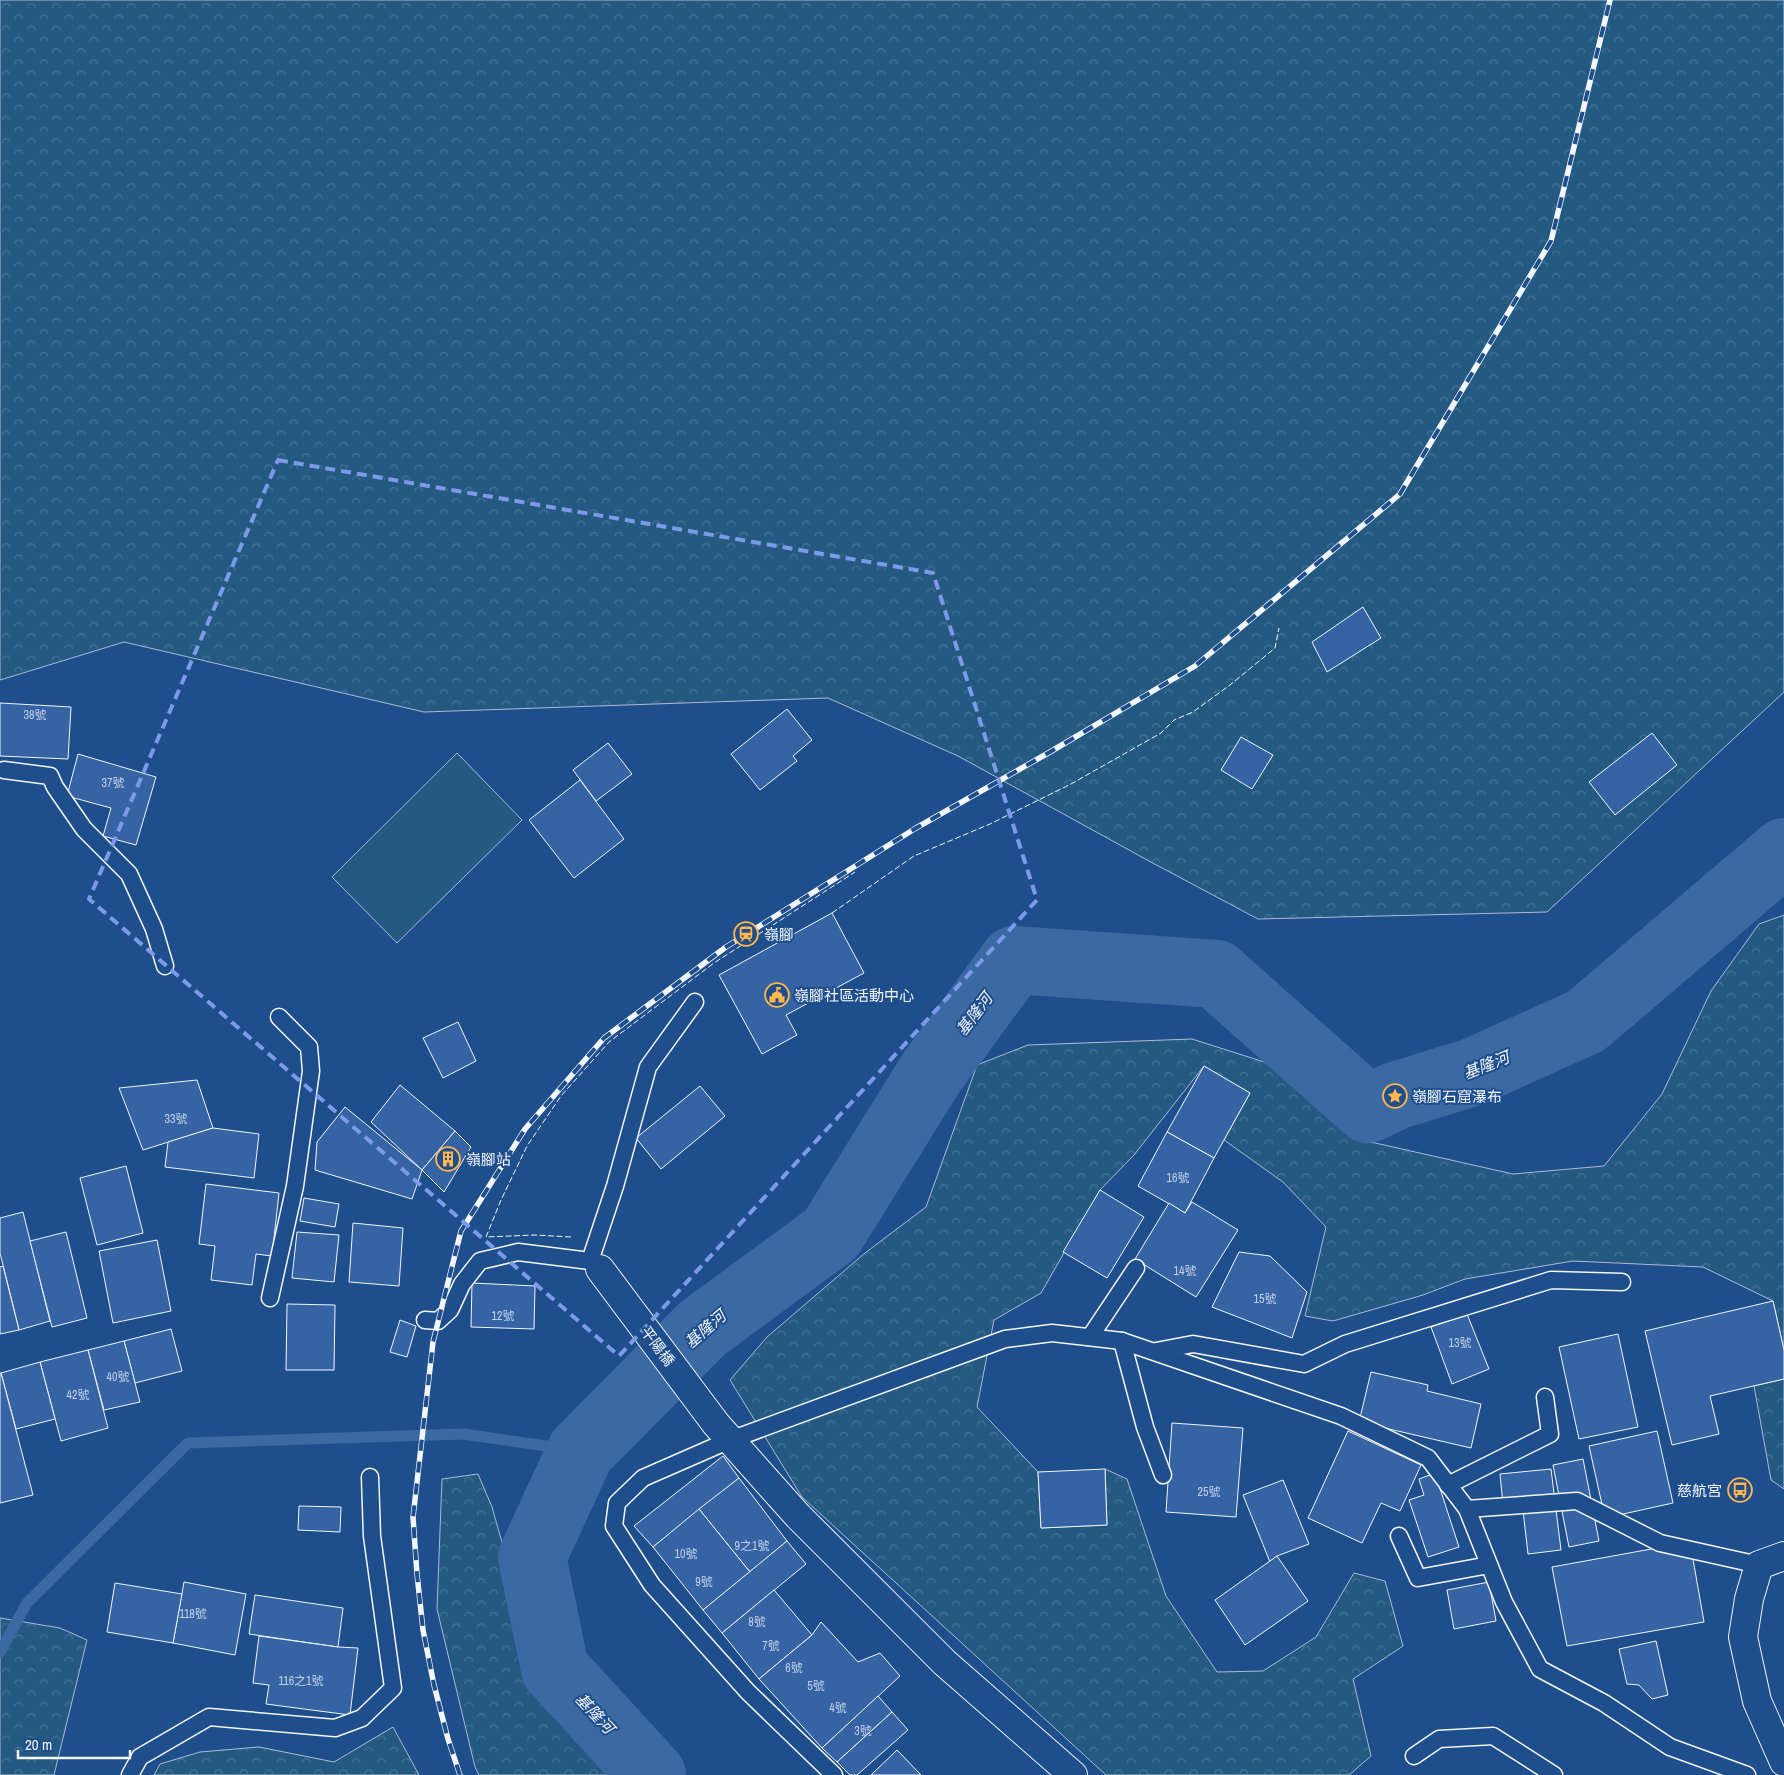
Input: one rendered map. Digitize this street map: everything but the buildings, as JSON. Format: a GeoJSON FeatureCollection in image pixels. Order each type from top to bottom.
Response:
{"type":"FeatureCollection","features":[{"type":"Feature","properties":{"kind":"street","name":"平陽橋"},"geometry":{"type":"LineString","coordinates":[[595,1265],[723,1432],[798,1516],[945,1663],[1073,1775]]}},
{"type":"Feature","properties":{"kind":"street"},"geometry":{"type":"LineString","coordinates":[[1772,1560],[1748,1599],[1743,1637],[1757,1701],[1784,1762]]}},
{"type":"Feature","properties":{"kind":"lane"},"geometry":{"type":"LineString","coordinates":[[4,770],[50,776],[84,829],[129,874],[154,929],[165,966]]}},
{"type":"Feature","properties":{"kind":"lane"},"geometry":{"type":"LineString","coordinates":[[425,1320],[438,1321],[450,1310],[462,1284],[480,1262],[518,1252],[595,1265],[648,1067],[695,1002]]}},
{"type":"Feature","properties":{"kind":"lane"},"geometry":{"type":"LineString","coordinates":[[270,1298],[295,1186],[312,1071],[308,1047],[279,1017]]}},
{"type":"Feature","properties":{"kind":"lane"},"geometry":{"type":"LineString","coordinates":[[1090,1337],[1136,1268]]}},
{"type":"Feature","properties":{"kind":"lane"},"geometry":{"type":"LineString","coordinates":[[1155,1351],[1193,1344],[1304,1364],[1345,1344],[1551,1280],[1622,1282]]}},
{"type":"Feature","properties":{"kind":"lane"},"geometry":{"type":"LineString","coordinates":[[834,1775],[748,1692],[652,1585],[614,1526],[617,1503],[644,1478],[723,1432],[1005,1339],[1052,1333],[1122,1341],[1155,1351],[1341,1416],[1428,1458],[1467,1509],[1504,1602],[1540,1669],[1604,1703],[1670,1747],[1746,1775]]}},
{"type":"Feature","properties":{"kind":"lane"},"geometry":{"type":"LineString","coordinates":[[1122,1341],[1145,1427],[1162,1475]]}},
{"type":"Feature","properties":{"kind":"lane"},"geometry":{"type":"LineString","coordinates":[[1448,1485],[1550,1434],[1545,1397]]}},
{"type":"Feature","properties":{"kind":"lane"},"geometry":{"type":"LineString","coordinates":[[130,1775],[140,1757],[209,1717],[335,1728],[362,1718],[394,1688],[372,1536],[370,1477]]}},
{"type":"Feature","properties":{"kind":"lane"},"geometry":{"type":"LineString","coordinates":[[1467,1509],[1577,1501],[1660,1543],[1772,1560]]}},
{"type":"Feature","properties":{"kind":"lane"},"geometry":{"type":"LineString","coordinates":[[1399,1536],[1418,1578],[1489,1565]]}},
{"type":"Feature","properties":{"kind":"lane"},"geometry":{"type":"LineString","coordinates":[[1414,1756],[1439,1739],[1493,1736],[1554,1775]]}},
{"type":"Feature","properties":{"kind":"highlighted area"},"geometry":{"type":"Polygon","coordinates":[[[278,460],[933,573],[1037,900],[619,1356],[89,899],[278,460]]]}},
{"type":"Feature","properties":{"kind":"green space"},"geometry":{"type":"Polygon","coordinates":[[[0,0],[1784,0],[1784,692],[1547,912],[1258,919],[958,756],[828,698],[424,712],[124,642],[0,680],[0,0]]]}},
{"type":"Feature","properties":{"kind":"green space"},"geometry":{"type":"Polygon","coordinates":[[[457,753],[522,820],[397,943],[332,877],[457,753]]]}},
{"type":"Feature","properties":{"kind":"green space"},"geometry":{"type":"Polygon","coordinates":[[[1784,915],[1784,1350],[1773,1301],[1703,1267],[1573,1261],[1465,1279],[1423,1295],[1333,1321],[1305,1316],[1326,1227],[1283,1182],[1224,1140],[1250,1093],[1204,1066],[1134,1155],[1100,1190],[1041,1293],[994,1320],[977,1407],[1038,1472],[1041,1528],[1107,1525],[1105,1469],[1127,1479],[1166,1596],[1217,1672],[1263,1671],[1316,1637],[1354,1573],[1385,1581],[1403,1646],[1353,1679],[1371,1756],[1349,1775],[1106,1775],[802,1497],[730,1380],[767,1337],[865,1253],[926,1207],[977,1065],[1028,1045],[1192,1039],[1283,1068],[1362,1140],[1513,1174],[1604,1166],[1662,1094],[1711,991],[1759,924],[1784,915]]]}},
{"type":"Feature","properties":{"kind":"green space"},"geometry":{"type":"Polygon","coordinates":[[[1784,1379],[1784,1489],[1771,1480],[1754,1386],[1784,1379]]]}},
{"type":"Feature","properties":{"kind":"green space"},"geometry":{"type":"Polygon","coordinates":[[[478,1474],[492,1507],[544,1691],[615,1775],[479,1775],[475,1767],[437,1609],[442,1479],[478,1474]]]}},
{"type":"Feature","properties":{"kind":"green space"},"geometry":{"type":"Polygon","coordinates":[[[0,1618],[60,1628],[87,1640],[54,1775],[0,1775],[0,1618]]]}},
{"type":"Feature","properties":{"kind":"green space"},"geometry":{"type":"Polygon","coordinates":[[[393,1727],[419,1775],[154,1775],[160,1764],[200,1752],[259,1747],[334,1762],[393,1727]]]}},
{"type":"Feature","properties":{"kind":"waterway","name":"基隆河"},"geometry":{"type":"LineString","coordinates":[[652,1775],[555,1669],[532,1557],[581,1451],[703,1328],[831,1234],[931,1073],[1014,960],[1216,974],[1368,1109],[1395,1096],[1473,1072],[1586,1021],[1784,852]]}},
{"type":"Feature","properties":{"kind":"waterway"},"geometry":{"type":"LineString","coordinates":[[0,1652],[27,1603],[188,1443],[463,1434],[581,1451]]}},
{"type":"Feature","properties":{"kind":"railway"},"geometry":{"type":"LineString","coordinates":[[460,1775],[448,1739],[434,1685],[423,1630],[413,1517],[433,1342],[461,1231],[525,1129],[604,1038],[726,947],[916,828],[1050,752],[1195,666],[1400,494],[1551,241],[1610,0]]}},
{"type":"Feature","properties":{"kind":"fence"},"geometry":{"type":"LineString","coordinates":[[832,913],[914,856],[990,824],[1071,784],[1161,733],[1174,720],[1193,712],[1230,685],[1275,648],[1279,628]]}},
{"type":"Feature","properties":{"kind":"fence"},"geometry":{"type":"LineString","coordinates":[[571,1237],[535,1235],[486,1237],[501,1200],[527,1146],[561,1096],[609,1042],[714,963],[855,872]]}},
{"type":"Feature","properties":{"kind":"place","name":"嶺腳"},"geometry":{"type":"Point","coordinates":[746,934]}},
{"type":"Feature","properties":{"kind":"place","name":"嶺腳社區活動中心"},"geometry":{"type":"Point","coordinates":[777,995]}},
{"type":"Feature","properties":{"kind":"place","name":"嶺腳石窟瀑布"},"geometry":{"type":"Point","coordinates":[1395,1096]}},
{"type":"Feature","properties":{"kind":"place","name":"嶺腳站"},"geometry":{"type":"Point","coordinates":[448,1159]}},
{"type":"Feature","properties":{"kind":"place","name":"慈航宮"},"geometry":{"type":"Point","coordinates":[1740,1490]}}]}
